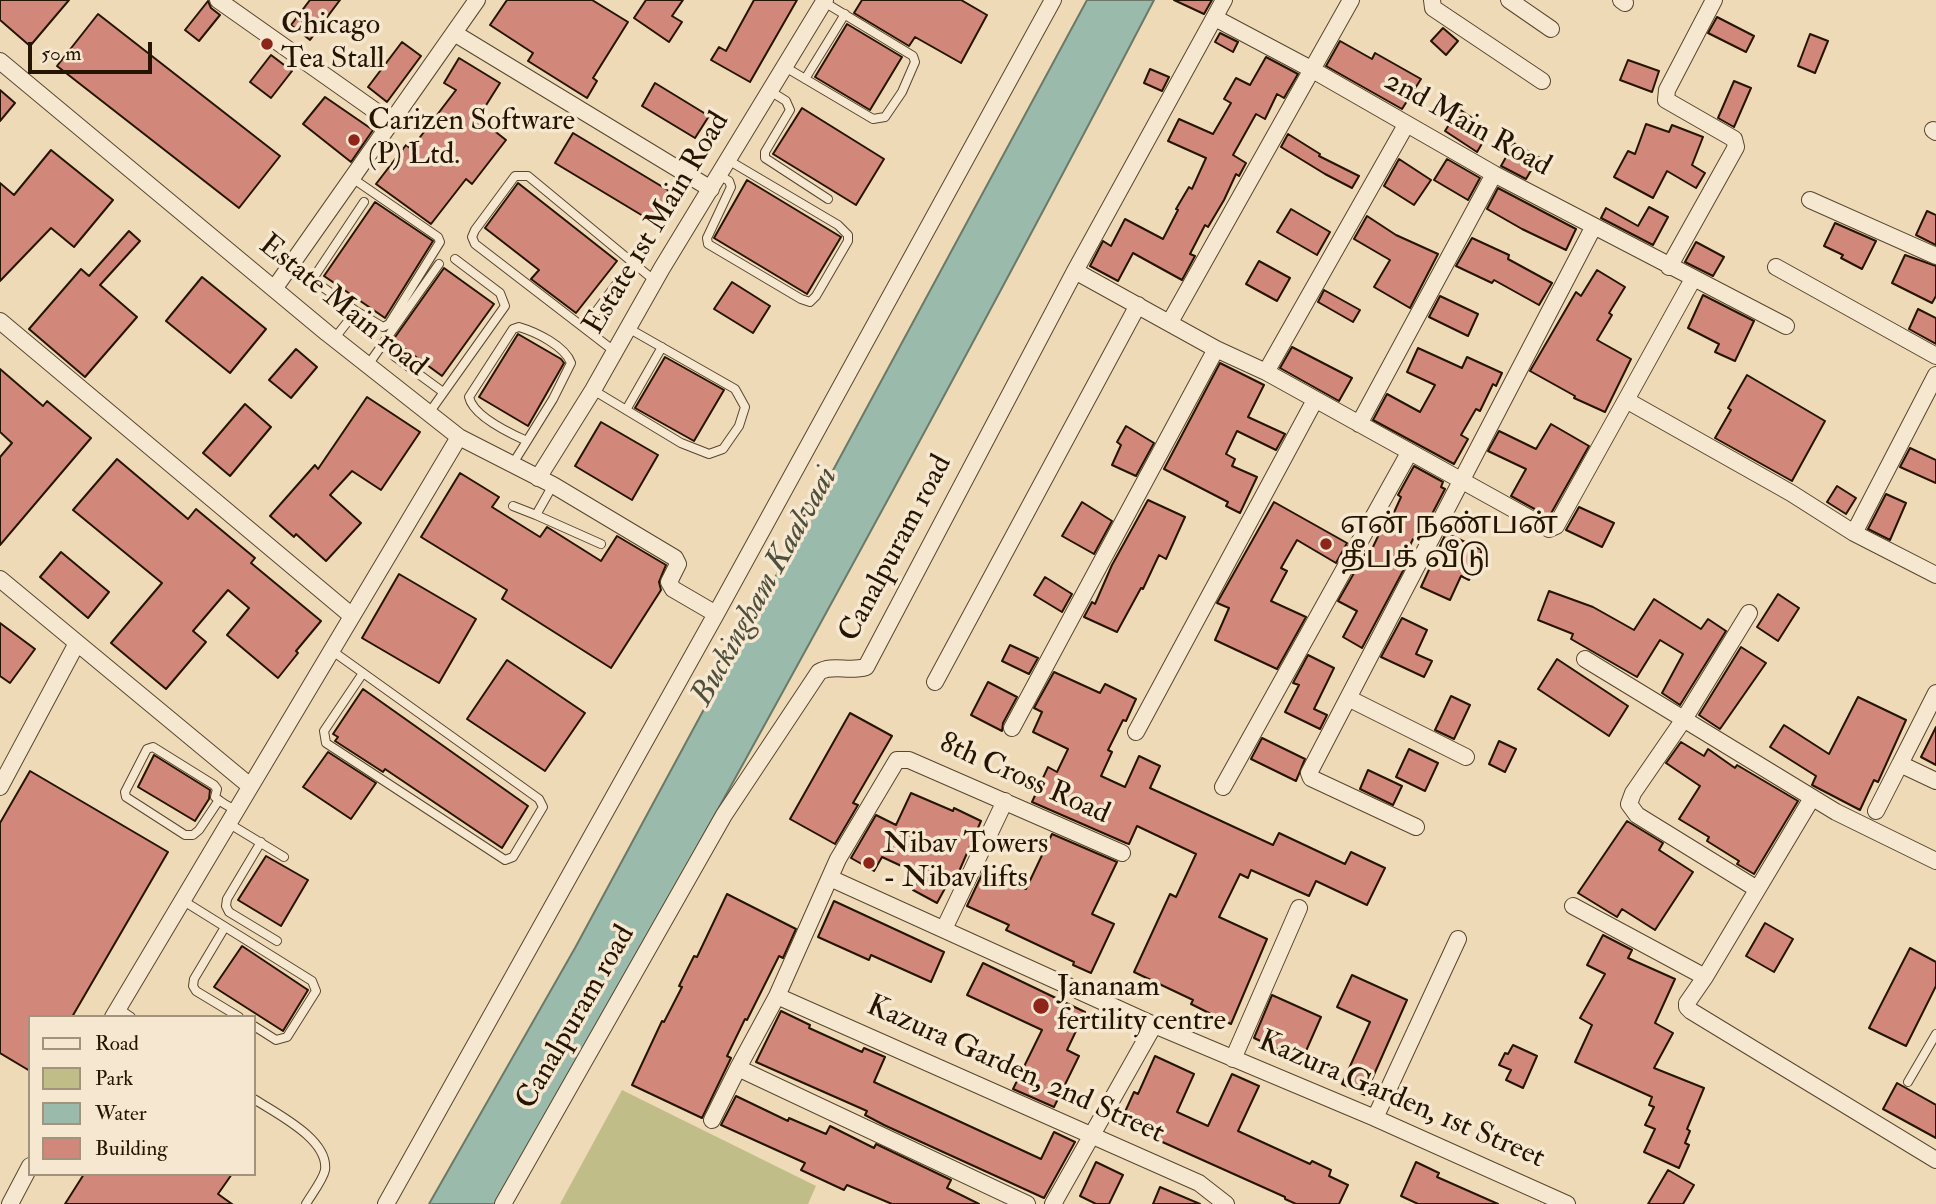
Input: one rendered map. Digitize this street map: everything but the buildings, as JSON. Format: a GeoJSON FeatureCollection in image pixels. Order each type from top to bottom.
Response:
{"type":"FeatureCollection","features":[{"type":"Feature","properties":{"kind":"street"},"geometry":{"type":"LineString","coordinates":[[218,0],[391,122]]}},
{"type":"Feature","properties":{"kind":"street"},"geometry":{"type":"LineString","coordinates":[[274,289],[477,0]]}},
{"type":"Feature","properties":{"kind":"street"},"geometry":{"type":"LineString","coordinates":[[386,1204],[716,614],[1053,0]]}},
{"type":"Feature","properties":{"kind":"street","name":"Canalpuram road"},"geometry":{"type":"LineString","coordinates":[[503,1204],[724,815],[819,672],[826,668],[854,671],[866,667],[1075,271],[1224,0]]}},
{"type":"Feature","properties":{"kind":"street"},"geometry":{"type":"LineString","coordinates":[[1170,322],[1351,0]]}},
{"type":"Feature","properties":{"kind":"street"},"geometry":{"type":"LineString","coordinates":[[1432,0],[1433,8],[1542,80]]}},
{"type":"Feature","properties":{"kind":"street"},"geometry":{"type":"LineString","coordinates":[[1509,0],[1551,29]]}},
{"type":"Feature","properties":{"kind":"street"},"geometry":{"type":"LineString","coordinates":[[1669,267],[1736,147],[1734,139],[1666,100],[1667,90],[1714,0]]}},
{"type":"Feature","properties":{"kind":"street","name":"Estate 1st Main Road"},"geometry":{"type":"LineString","coordinates":[[546,481],[614,351],[825,1]]}},
{"type":"Feature","properties":{"kind":"street","name":"2nd Main Road"},"geometry":{"type":"LineString","coordinates":[[1215,18],[1311,69],[1494,174],[1786,326]]}},
{"type":"Feature","properties":{"kind":"street"},"geometry":{"type":"LineString","coordinates":[[454,33],[715,182]]}},
{"type":"Feature","properties":{"kind":"street","name":"Estate Main road"},"geometry":{"type":"LineString","coordinates":[[0,61],[334,339],[458,436],[546,481],[675,558],[678,564],[670,582],[673,589],[716,614]]}},
{"type":"Feature","properties":{"kind":"street"},"geometry":{"type":"LineString","coordinates":[[1266,372],[1406,125]]}},
{"type":"Feature","properties":{"kind":"street"},"geometry":{"type":"LineString","coordinates":[[1359,424],[1494,174]]}},
{"type":"Feature","properties":{"kind":"street"},"geometry":{"type":"LineString","coordinates":[[1810,200],[1936,256]]}},
{"type":"Feature","properties":{"kind":"street"},"geometry":{"type":"LineString","coordinates":[[1416,827],[1309,775],[1594,226]]}},
{"type":"Feature","properties":{"kind":"street"},"geometry":{"type":"LineString","coordinates":[[1776,267],[1936,356]]}},
{"type":"Feature","properties":{"kind":"street"},"geometry":{"type":"LineString","coordinates":[[1075,271],[1552,529],[1693,279]]}},
{"type":"Feature","properties":{"kind":"street"},"geometry":{"type":"LineString","coordinates":[[935,682],[1138,305]]}},
{"type":"Feature","properties":{"kind":"street"},"geometry":{"type":"LineString","coordinates":[[0,321],[352,616]]}},
{"type":"Feature","properties":{"kind":"street"},"geometry":{"type":"LineString","coordinates":[[1012,728],[1216,349]]}},
{"type":"Feature","properties":{"kind":"street"},"geometry":{"type":"LineString","coordinates":[[1854,533],[1936,375]]}},
{"type":"Feature","properties":{"kind":"street"},"geometry":{"type":"LineString","coordinates":[[1136,732],[1315,400]]}},
{"type":"Feature","properties":{"kind":"street"},"geometry":{"type":"LineString","coordinates":[[1626,400],[1791,493],[1854,533],[1936,575]]}},
{"type":"Feature","properties":{"kind":"street"},"geometry":{"type":"LineString","coordinates":[[121,1014],[182,900],[458,436]]}},
{"type":"Feature","properties":{"kind":"street"},"geometry":{"type":"LineString","coordinates":[[1223,787],[1409,453]]}},
{"type":"Feature","properties":{"kind":"street"},"geometry":{"type":"LineString","coordinates":[[0,579],[250,786]]}},
{"type":"Feature","properties":{"kind":"street"},"geometry":{"type":"LineString","coordinates":[[1749,613],[1684,719],[1633,793],[1629,804],[1637,815],[1757,889]]}},
{"type":"Feature","properties":{"kind":"street"},"geometry":{"type":"LineString","coordinates":[[0,787],[76,643]]}},
{"type":"Feature","properties":{"kind":"street"},"geometry":{"type":"LineString","coordinates":[[1585,659],[1812,798],[1936,861]]}},
{"type":"Feature","properties":{"kind":"street"},"geometry":{"type":"LineString","coordinates":[[1876,811],[1936,693]]}},
{"type":"Feature","properties":{"kind":"street"},"geometry":{"type":"LineString","coordinates":[[1348,698],[1466,757]]}},
{"type":"Feature","properties":{"kind":"street","name":"8th Cross Road"},"geometry":{"type":"LineString","coordinates":[[830,877],[874,796],[897,760],[902,758],[1122,853]]}},
{"type":"Feature","properties":{"kind":"street"},"geometry":{"type":"LineString","coordinates":[[1900,764],[1936,782]]}},
{"type":"Feature","properties":{"kind":"street"},"geometry":{"type":"LineString","coordinates":[[1812,798],[1687,1007],[1691,1012],[1936,1160]]}},
{"type":"Feature","properties":{"kind":"street"},"geometry":{"type":"LineString","coordinates":[[944,929],[1005,801]]}},
{"type":"Feature","properties":{"kind":"street"},"geometry":{"type":"LineString","coordinates":[[712,1120],[777,996],[830,877]]}},
{"type":"Feature","properties":{"kind":"street","name":"Kazura Garden, 1st Street"},"geometry":{"type":"LineString","coordinates":[[830,877],[1154,1025],[1375,1118],[1567,1204]]}},
{"type":"Feature","properties":{"kind":"street"},"geometry":{"type":"LineString","coordinates":[[1573,906],[1704,977]]}},
{"type":"Feature","properties":{"kind":"street"},"geometry":{"type":"LineString","coordinates":[[1233,1059],[1299,908]]}},
{"type":"Feature","properties":{"kind":"street"},"geometry":{"type":"LineString","coordinates":[[1375,1118],[1458,939]]}},
{"type":"Feature","properties":{"kind":"street","name":"Kazura Garden, 2nd Street"},"geometry":{"type":"LineString","coordinates":[[777,996],[1199,1182],[1223,1204]]}},
{"type":"Feature","properties":{"kind":"street"},"geometry":{"type":"LineString","coordinates":[[1053,1204],[1154,1025]]}},
{"type":"Feature","properties":{"kind":"street"},"geometry":{"type":"LineString","coordinates":[[738,1068],[1027,1204]]}},
{"type":"Feature","properties":{"kind":"street"},"geometry":{"type":"LineString","coordinates":[[7,1200],[28,1169]]}},
{"type":"Feature","properties":{"kind":"lane"},"geometry":{"type":"LineString","coordinates":[[785,67],[873,119],[885,117],[902,92],[915,62],[913,56],[825,1]]}},
{"type":"Feature","properties":{"kind":"lane"},"geometry":{"type":"LineString","coordinates":[[805,79],[845,14]]}},
{"type":"Feature","properties":{"kind":"lane"},"geometry":{"type":"LineString","coordinates":[[770,91],[786,101],[790,110],[765,152],[765,158],[828,199]]}},
{"type":"Feature","properties":{"kind":"lane"},"geometry":{"type":"LineString","coordinates":[[715,182],[729,181],[731,187],[707,238],[708,244],[810,302],[848,242],[848,235],[838,225],[728,160]]}},
{"type":"Feature","properties":{"kind":"lane"},"geometry":{"type":"LineString","coordinates":[[614,351],[475,244],[472,237],[475,230],[515,176],[528,176],[655,281]]}},
{"type":"Feature","properties":{"kind":"lane"},"geometry":{"type":"LineString","coordinates":[[352,178],[438,237],[440,242],[389,324],[383,327],[376,325],[317,283],[314,277],[364,202]]}},
{"type":"Feature","properties":{"kind":"lane"},"geometry":{"type":"LineString","coordinates":[[429,413],[505,306],[500,292],[455,259]]}},
{"type":"Feature","properties":{"kind":"lane"},"geometry":{"type":"LineString","coordinates":[[584,328],[632,263]]}},
{"type":"Feature","properties":{"kind":"lane"},"geometry":{"type":"LineString","coordinates":[[368,365],[439,264]]}},
{"type":"Feature","properties":{"kind":"lane"},"geometry":{"type":"LineString","coordinates":[[334,339],[356,311]]}},
{"type":"Feature","properties":{"kind":"lane"},"geometry":{"type":"LineString","coordinates":[[512,465],[527,441],[553,399],[571,363],[569,356],[555,346],[519,327],[513,329],[469,397],[471,406],[492,422],[527,441]]}},
{"type":"Feature","properties":{"kind":"lane"},"geometry":{"type":"LineString","coordinates":[[593,390],[681,443],[709,454],[723,449],[739,426],[745,407],[735,389],[628,328]]}},
{"type":"Feature","properties":{"kind":"lane"},"geometry":{"type":"LineString","coordinates":[[626,410],[662,347]]}},
{"type":"Feature","properties":{"kind":"lane"},"geometry":{"type":"LineString","coordinates":[[394,356],[443,393]]}},
{"type":"Feature","properties":{"kind":"lane"},"geometry":{"type":"LineString","coordinates":[[536,515],[546,481]]}},
{"type":"Feature","properties":{"kind":"lane"},"geometry":{"type":"LineString","coordinates":[[513,506],[601,544]]}},
{"type":"Feature","properties":{"kind":"lane"},"geometry":{"type":"LineString","coordinates":[[331,650],[539,799],[543,807],[513,857],[505,860],[326,743],[324,731],[363,673]]}},
{"type":"Feature","properties":{"kind":"lane"},"geometry":{"type":"LineString","coordinates":[[219,800],[199,830],[193,835],[185,835],[126,797],[125,792],[147,749],[153,747],[214,785],[218,789],[215,797],[219,800],[232,816],[261,842],[285,857]]}},
{"type":"Feature","properties":{"kind":"lane"},"geometry":{"type":"LineString","coordinates":[[261,842],[226,899],[226,906],[229,912],[277,941]]}},
{"type":"Feature","properties":{"kind":"lane"},"geometry":{"type":"LineString","coordinates":[[182,900],[312,981],[316,991],[283,1040],[276,1040],[256,1027]]}},
{"type":"Feature","properties":{"kind":"lane"},"geometry":{"type":"LineString","coordinates":[[225,927],[194,979],[193,986],[236,1015]]}},
{"type":"Feature","properties":{"kind":"lane"},"geometry":{"type":"LineString","coordinates":[[1908,1082],[1936,1034]]}},
{"type":"Feature","properties":{"kind":"lane"},"geometry":{"type":"LineString","coordinates":[[256,1100],[310,1136],[322,1152],[325,1170],[306,1204]]}},
{"type":"Feature","properties":{"kind":"green space"},"geometry":{"type":"Polygon","coordinates":[[[622,1090],[816,1186],[808,1204],[560,1204],[622,1090]]]}},
{"type":"Feature","properties":{"kind":"water"},"geometry":{"type":"Polygon","coordinates":[[[1087,0],[1154,0],[831,605],[497,1204],[429,1204],[575,948],[1087,0]]]}},
{"type":"Feature","properties":{"kind":"place","name":"Chicago Tea Stall"},"geometry":{"type":"Point","coordinates":[267,44]}},
{"type":"Feature","properties":{"kind":"place","name":"Carizen Software (P) Ltd."},"geometry":{"type":"Point","coordinates":[354,140]}},
{"type":"Feature","properties":{"kind":"place","name":"என் நண்பன் தீபக் வீடு"},"geometry":{"type":"Point","coordinates":[1326,544]}},
{"type":"Feature","properties":{"kind":"place","name":"Nibav Towers - Nibav lifts"},"geometry":{"type":"Point","coordinates":[869,863]}},
{"type":"Feature","properties":{"kind":"place","name":"Jananam fertility centre"},"geometry":{"type":"Point","coordinates":[1041,1006]}},
{"type":"Feature","properties":{"kind":"water label","name":"Buckingham Kaalvaai"},"geometry":{"type":"Point","coordinates":[766,587]}}]}
